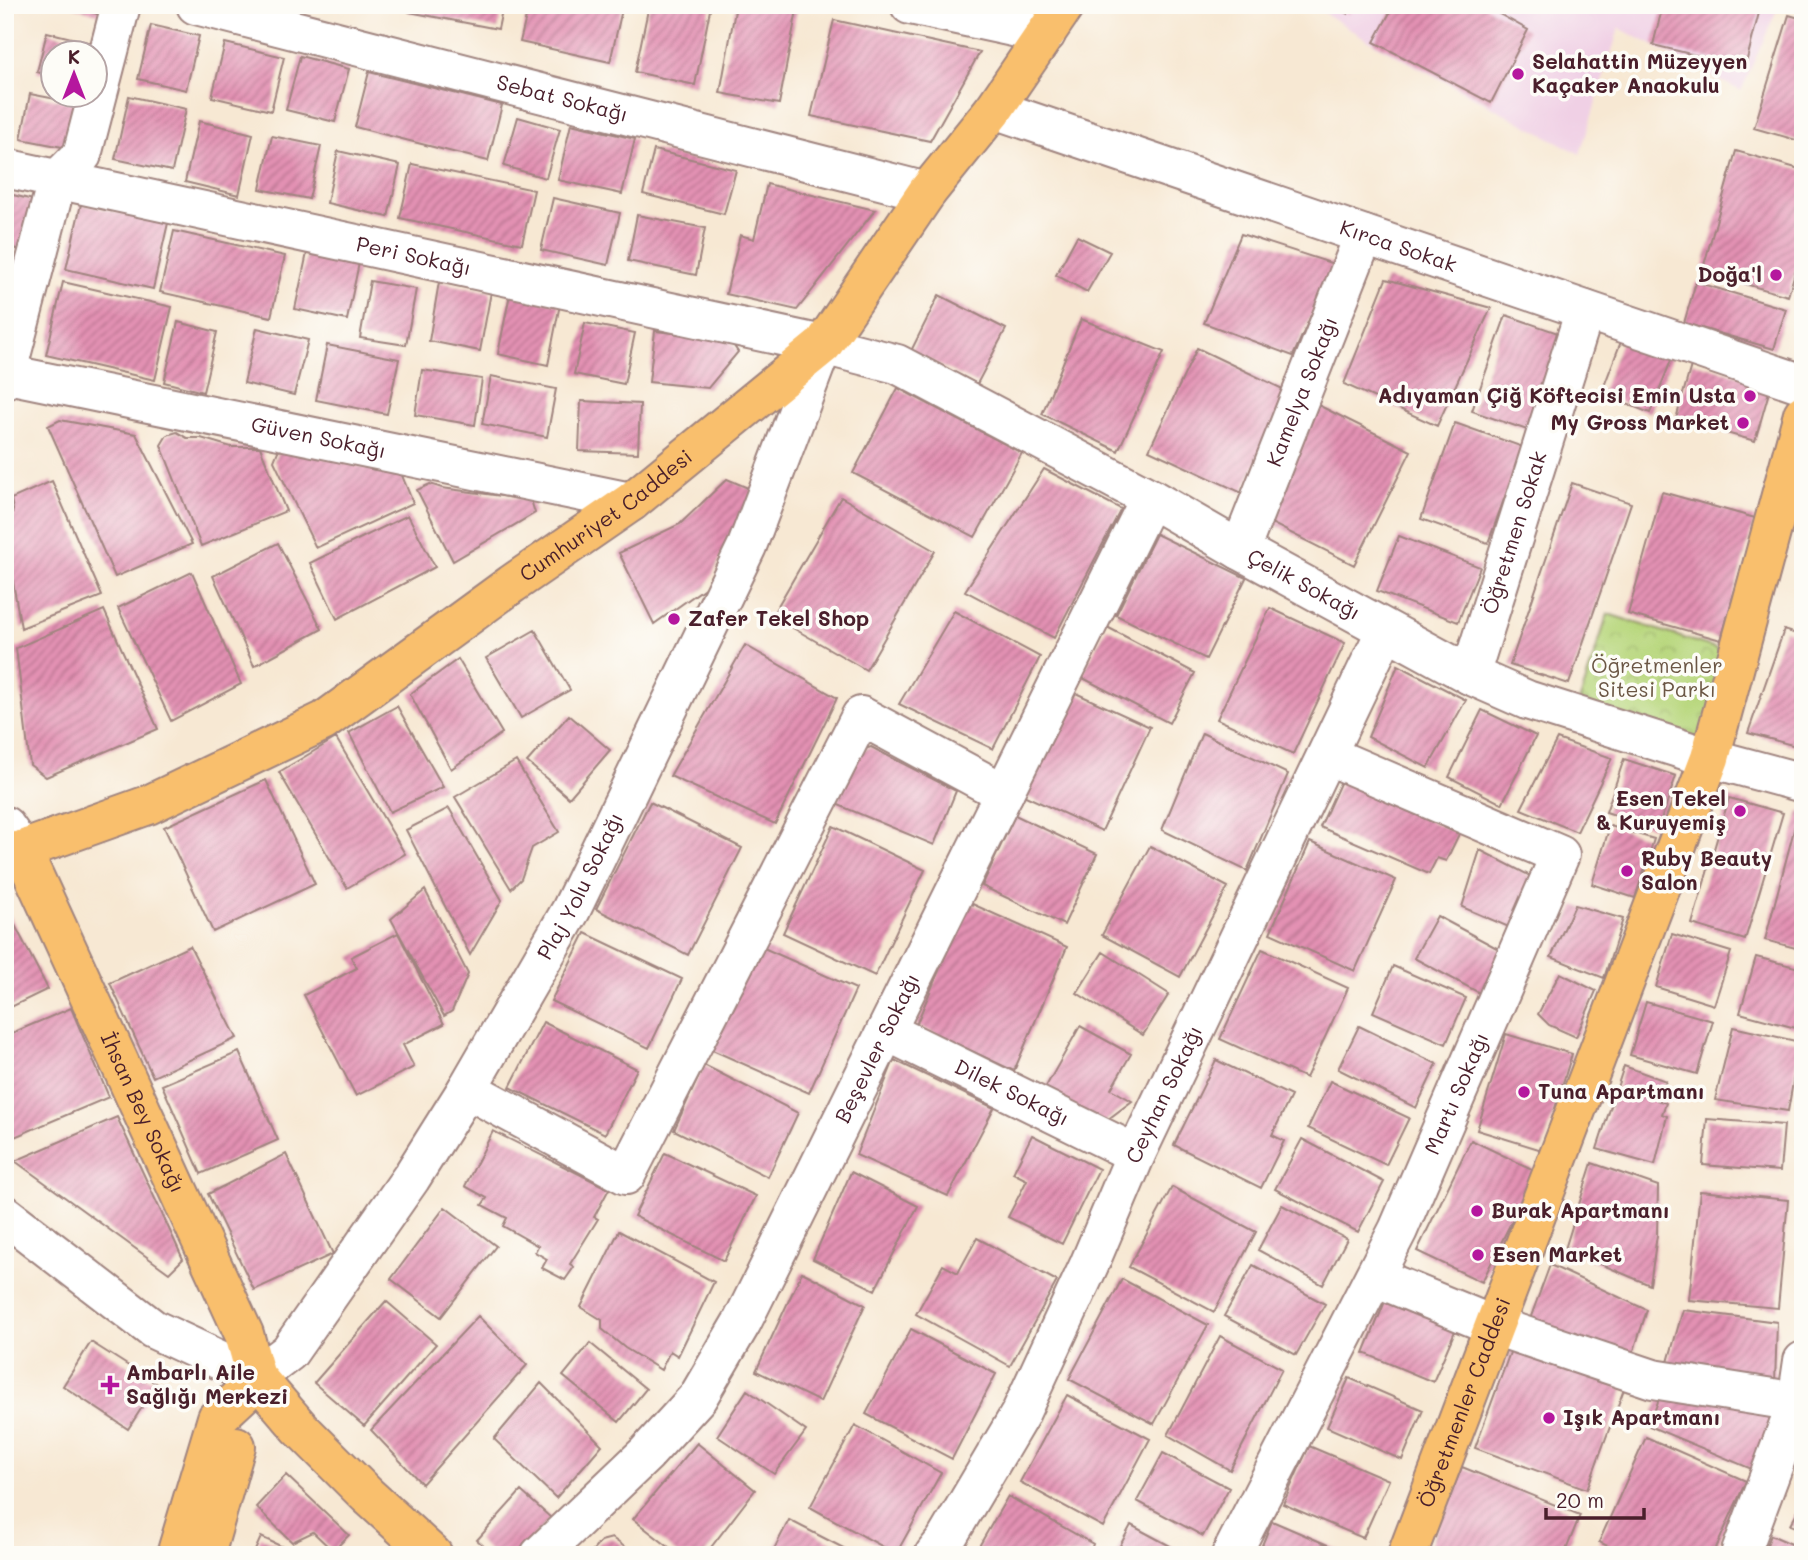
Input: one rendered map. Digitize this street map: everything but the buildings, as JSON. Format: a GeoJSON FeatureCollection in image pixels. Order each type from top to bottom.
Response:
{"type":"FeatureCollection","features":[{"type":"Feature","properties":{"kind":"main road","name":"Cumhuriyet Caddesi"},"geometry":{"type":"LineString","coordinates":[[11,843],[148,805],[324,721],[512,584],[631,502],[823,345],[928,192],[994,109],[1055,20]]}},
{"type":"Feature","properties":{"kind":"main road","name":"Öğretmenler Caddesi"},"geometry":{"type":"LineString","coordinates":[[1407,1555],[1492,1325],[1710,758],[1796,469],[1803,414]]}},
{"type":"Feature","properties":{"kind":"main road","name":"İhsan Bey Sokağı"},"geometry":{"type":"LineString","coordinates":[[11,843],[244,1334],[256,1377]]}},
{"type":"Feature","properties":{"kind":"main road"},"geometry":{"type":"LineString","coordinates":[[176,1555],[218,1418],[245,1392],[256,1377]]}},
{"type":"Feature","properties":{"kind":"main road"},"geometry":{"type":"LineString","coordinates":[[205,1555],[256,1377]]}},
{"type":"Feature","properties":{"kind":"main road"},"geometry":{"type":"LineString","coordinates":[[256,1377],[300,1427],[367,1495],[433,1555]]}},
{"type":"Feature","properties":{"kind":"street"},"geometry":{"type":"LineString","coordinates":[[6,376],[57,180],[82,155],[121,5]]}},
{"type":"Feature","properties":{"kind":"street","name":"Sebat Sokağı"},"geometry":{"type":"LineString","coordinates":[[196,5],[928,192]]}},
{"type":"Feature","properties":{"kind":"street"},"geometry":{"type":"LineString","coordinates":[[910,5],[1055,20]]}},
{"type":"Feature","properties":{"kind":"street","name":"Kırca Sokak"},"geometry":{"type":"LineString","coordinates":[[994,109],[1803,384]]}},
{"type":"Feature","properties":{"kind":"street","name":"Peri Sokağı"},"geometry":{"type":"LineString","coordinates":[[5,168],[823,345]]}},
{"type":"Feature","properties":{"kind":"street","name":"Kamelya Sokağı"},"geometry":{"type":"LineString","coordinates":[[1240,550],[1364,235]]}},
{"type":"Feature","properties":{"kind":"street","name":"Öğretmen Sokak"},"geometry":{"type":"LineString","coordinates":[[1470,675],[1585,310]]}},
{"type":"Feature","properties":{"kind":"street","name":"Çelik Sokağı"},"geometry":{"type":"LineString","coordinates":[[823,345],[897,363],[1150,498],[1470,675],[1527,700],[1710,758],[1803,783]]}},
{"type":"Feature","properties":{"kind":"street","name":"Plaj Yolu Sokağı"},"geometry":{"type":"LineString","coordinates":[[256,1377],[289,1352],[411,1178],[467,1089],[571,910],[741,558],[823,345]]}},
{"type":"Feature","properties":{"kind":"street","name":"Güven Sokağı"},"geometry":{"type":"LineString","coordinates":[[6,376],[631,502]]}},
{"type":"Feature","properties":{"kind":"street","name":"Beşevler Sokağı"},"geometry":{"type":"LineString","coordinates":[[540,1555],[646,1454],[698,1397],[743,1322],[1150,498]]}},
{"type":"Feature","properties":{"kind":"street","name":"Ceyhan Sokağı"},"geometry":{"type":"LineString","coordinates":[[934,1555],[945,1541],[1020,1414],[1089,1265],[1136,1154],[1387,630]]}},
{"type":"Feature","properties":{"kind":"street"},"geometry":{"type":"LineString","coordinates":[[467,1089],[626,1175],[862,716],[1004,793]]}},
{"type":"Feature","properties":{"kind":"street","name":"Martı Sokağı"},"geometry":{"type":"LineString","coordinates":[[1231,1555],[1398,1230],[1560,855],[1327,755]]}},
{"type":"Feature","properties":{"kind":"street","name":"Dilek Sokağı"},"geometry":{"type":"LineString","coordinates":[[886,1031],[1136,1154]]}},
{"type":"Feature","properties":{"kind":"street"},"geometry":{"type":"LineString","coordinates":[[5,1215],[153,1329],[256,1377]]}},
{"type":"Feature","properties":{"kind":"street"},"geometry":{"type":"LineString","coordinates":[[1375,1277],[1492,1325],[1653,1379],[1800,1403]]}},
{"type":"Feature","properties":{"kind":"street"},"geometry":{"type":"LineString","coordinates":[[1740,1555],[1800,1403],[1803,1361]]}},
{"type":"Feature","properties":{"kind":"shaded area","name":"Selahattin Müzeyyen Kaçaker Anaokulu"},"geometry":{"type":"Polygon","coordinates":[[[1311,5],[1779,5],[1741,91],[1619,28],[1580,154],[1373,43],[1311,5]]]}},
{"type":"Feature","properties":{"kind":"green space","name":"Öğretmenler Sitesi Parkı"},"geometry":{"type":"Polygon","coordinates":[[[1608,614],[1734,654],[1706,742],[1579,702],[1608,614]]]}},
{"type":"Feature","properties":{"kind":"place","name":"Selahattin Müzeyyen Kaçaker Anaokulu"},"geometry":{"type":"Point","coordinates":[1518,74]}},
{"type":"Feature","properties":{"kind":"place","name":"Doğa'l"},"geometry":{"type":"Point","coordinates":[1776,275]}},
{"type":"Feature","properties":{"kind":"place","name":"Adıyaman Çiğ Köftecisi Emin Usta"},"geometry":{"type":"Point","coordinates":[1750,396]}},
{"type":"Feature","properties":{"kind":"place","name":"My Gross Market"},"geometry":{"type":"Point","coordinates":[1743,423]}},
{"type":"Feature","properties":{"kind":"place","name":"Zafer Tekel Shop"},"geometry":{"type":"Point","coordinates":[674,619]}},
{"type":"Feature","properties":{"kind":"place","name":"Esen Tekel & Kuruyemiş"},"geometry":{"type":"Point","coordinates":[1740,811]}},
{"type":"Feature","properties":{"kind":"place","name":"Ruby Beauty Salon"},"geometry":{"type":"Point","coordinates":[1627,871]}},
{"type":"Feature","properties":{"kind":"place","name":"Tuna Apartmanı"},"geometry":{"type":"Point","coordinates":[1524,1092]}},
{"type":"Feature","properties":{"kind":"place","name":"Burak Apartmanı"},"geometry":{"type":"Point","coordinates":[1477,1211]}},
{"type":"Feature","properties":{"kind":"place","name":"Esen Market"},"geometry":{"type":"Point","coordinates":[1478,1255]}},
{"type":"Feature","properties":{"kind":"place","name":"Ambarlı Aile Sağlığı Merkezi"},"geometry":{"type":"Point","coordinates":[110,1385]}},
{"type":"Feature","properties":{"kind":"place","name":"Işık Apartmanı"},"geometry":{"type":"Point","coordinates":[1549,1418]}}]}
